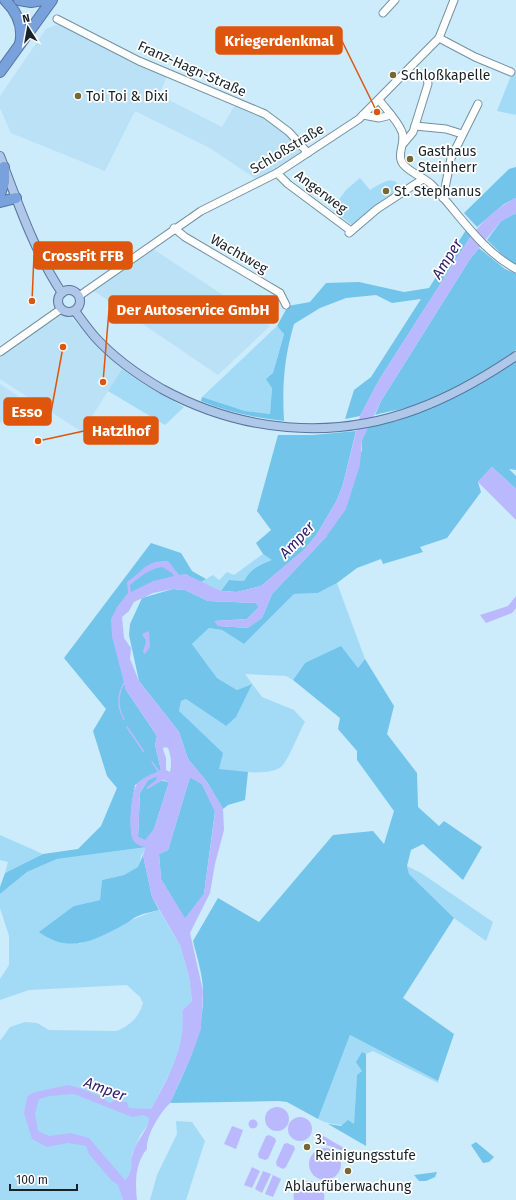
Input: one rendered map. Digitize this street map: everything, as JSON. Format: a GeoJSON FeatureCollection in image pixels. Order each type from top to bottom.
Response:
{"type":"FeatureCollection","features":[{"type":"Feature","properties":{"kind":"highway"},"geometry":{"type":"LineString","coordinates":[[5,0],[14,10],[20,26],[20,44]]}},
{"type":"Feature","properties":{"kind":"highway"},"geometry":{"type":"LineString","coordinates":[[19,0],[31,2],[42,0]]}},
{"type":"Feature","properties":{"kind":"highway"},"geometry":{"type":"LineString","coordinates":[[0,72],[52,0]]}},
{"type":"Feature","properties":{"kind":"highway"},"geometry":{"type":"LineString","coordinates":[[4,167],[4,182],[0,195],[15,195]]}},
{"type":"Feature","properties":{"kind":"highway"},"geometry":{"type":"LineString","coordinates":[[0,202],[15,195]]}},
{"type":"Feature","properties":{"kind":"main road"},"geometry":{"type":"LineString","coordinates":[[0,156],[47,270],[62,293]]}},
{"type":"Feature","properties":{"kind":"main road"},"geometry":{"type":"LineString","coordinates":[[71,290],[79,296],[79,306],[74,311],[67,312],[61,308],[58,302],[62,293],[71,290]]}},
{"type":"Feature","properties":{"kind":"main road"},"geometry":{"type":"LineString","coordinates":[[74,311],[96,338],[118,358],[145,379],[198,407],[235,419],[270,426],[301,429],[351,425],[380,420],[417,409],[446,397],[516,356]]}},
{"type":"Feature","properties":{"kind":"street"},"geometry":{"type":"LineString","coordinates":[[383,13],[395,0]]}},
{"type":"Feature","properties":{"kind":"street","name":"Schloßstraße"},"geometry":{"type":"LineString","coordinates":[[79,296],[174,228],[214,203],[277,173],[363,115],[439,38],[454,0]]}},
{"type":"Feature","properties":{"kind":"street","name":"Franz-Hagn-Straße"},"geometry":{"type":"LineString","coordinates":[[56,19],[139,61],[265,114],[289,132],[308,153]]}},
{"type":"Feature","properties":{"kind":"street"},"geometry":{"type":"LineString","coordinates":[[439,38],[475,57],[511,72]]}},
{"type":"Feature","properties":{"kind":"street"},"geometry":{"type":"LineString","coordinates":[[403,144],[415,126],[428,84],[427,78]]}},
{"type":"Feature","properties":{"kind":"street"},"geometry":{"type":"LineString","coordinates":[[379,100],[402,130],[403,144],[400,159],[404,165],[431,184],[468,228],[506,264],[516,269]]}},
{"type":"Feature","properties":{"kind":"street"},"geometry":{"type":"LineString","coordinates":[[444,198],[451,158],[478,104]]}},
{"type":"Feature","properties":{"kind":"street"},"geometry":{"type":"LineString","coordinates":[[363,115],[379,118],[391,115]]}},
{"type":"Feature","properties":{"kind":"street"},"geometry":{"type":"LineString","coordinates":[[415,126],[446,129],[462,134]]}},
{"type":"Feature","properties":{"kind":"street","name":"Angerweg"},"geometry":{"type":"LineString","coordinates":[[277,173],[288,184],[350,233],[377,209],[423,179]]}},
{"type":"Feature","properties":{"kind":"street","name":"Wachtweg"},"geometry":{"type":"LineString","coordinates":[[174,228],[185,237],[280,293],[286,305]]}},
{"type":"Feature","properties":{"kind":"street"},"geometry":{"type":"LineString","coordinates":[[0,352],[61,308]]}},
{"type":"Feature","properties":{"kind":"shaded area"},"geometry":{"type":"Polygon","coordinates":[[[58,24],[167,76],[159,95],[222,127],[235,105],[264,117],[285,130],[300,147],[299,155],[276,170],[256,179],[210,148],[135,111],[105,171],[11,133],[0,108],[0,96],[46,29],[58,24]]]}},
{"type":"Feature","properties":{"kind":"shaded area"},"geometry":{"type":"Polygon","coordinates":[[[516,70],[516,115],[497,111],[512,73],[516,70]]]}},
{"type":"Feature","properties":{"kind":"shaded area"},"geometry":{"type":"Polygon","coordinates":[[[516,167],[516,198],[504,204],[477,227],[464,213],[509,169],[516,167]]]}},
{"type":"Feature","properties":{"kind":"shaded area"},"geometry":{"type":"Polygon","coordinates":[[[360,178],[370,190],[384,182],[392,181],[396,182],[401,192],[367,212],[353,226],[332,209],[346,190],[360,178]]]}},
{"type":"Feature","properties":{"kind":"shaded area"},"geometry":{"type":"Polygon","coordinates":[[[516,198],[516,213],[501,221],[470,259],[381,401],[362,440],[360,465],[346,509],[326,537],[272,594],[262,618],[248,628],[218,626],[214,621],[247,619],[259,607],[256,603],[208,601],[185,590],[173,589],[153,593],[134,602],[129,611],[122,617],[124,638],[131,648],[130,659],[139,681],[179,732],[188,759],[207,782],[223,809],[224,830],[215,864],[210,893],[190,933],[203,991],[201,1029],[193,1052],[170,1103],[162,1112],[151,1131],[147,1143],[147,1149],[140,1160],[137,1173],[137,1200],[123,1200],[118,1185],[111,1180],[89,1154],[86,1146],[68,1143],[47,1147],[32,1139],[24,1113],[27,1097],[32,1093],[67,1085],[77,1087],[105,1098],[105,1100],[110,1103],[115,1100],[127,1102],[129,1108],[151,1109],[164,1086],[178,1050],[183,1025],[182,1011],[192,1001],[189,977],[180,945],[152,897],[143,855],[146,847],[140,846],[136,843],[131,835],[131,812],[135,788],[142,779],[161,770],[155,745],[157,736],[126,690],[112,637],[111,619],[117,607],[128,593],[127,582],[149,564],[154,562],[168,561],[179,575],[185,574],[221,591],[237,592],[261,586],[304,550],[317,534],[337,500],[343,484],[360,416],[379,380],[471,236],[491,214],[516,198]],[[162,567],[145,573],[130,585],[131,592],[153,581],[174,576],[162,567]],[[164,747],[163,749],[166,758],[166,770],[170,772],[171,763],[169,751],[168,748],[164,747]],[[157,776],[148,780],[140,793],[138,837],[145,840],[154,829],[169,782],[163,780],[148,789],[146,788],[156,780],[157,776]],[[190,777],[168,850],[159,854],[161,879],[185,918],[204,894],[215,812],[202,784],[190,777]],[[74,1094],[50,1096],[39,1099],[35,1114],[38,1131],[49,1136],[71,1133],[89,1138],[125,1180],[131,1169],[132,1157],[135,1149],[147,1126],[149,1118],[144,1115],[132,1117],[74,1094]]]}},
{"type":"Feature","properties":{"kind":"shaded area"},"geometry":{"type":"Polygon","coordinates":[[[516,213],[516,265],[511,263],[487,240],[501,221],[516,213]]]}},
{"type":"Feature","properties":{"kind":"shaded area"},"geometry":{"type":"Polygon","coordinates":[[[466,230],[471,236],[379,380],[360,416],[345,419],[354,390],[371,377],[421,299],[392,303],[376,295],[346,298],[320,308],[294,324],[284,372],[284,421],[242,414],[201,401],[202,397],[245,411],[270,414],[272,388],[266,379],[273,373],[284,334],[277,326],[288,306],[310,302],[326,283],[359,282],[404,292],[429,288],[466,230]]]}},
{"type":"Feature","properties":{"kind":"shaded area"},"geometry":{"type":"Polygon","coordinates":[[[479,248],[505,269],[516,274],[516,350],[458,387],[432,399],[414,406],[375,415],[381,401],[470,259],[479,248]]]}},
{"type":"Feature","properties":{"kind":"shaded area"},"geometry":{"type":"Polygon","coordinates":[[[153,249],[270,326],[218,375],[94,291],[153,249]]]}},
{"type":"Feature","properties":{"kind":"shaded area"},"geometry":{"type":"Polygon","coordinates":[[[59,314],[72,318],[122,369],[82,432],[0,379],[0,355],[59,314]]]}},
{"type":"Feature","properties":{"kind":"shaded area"},"geometry":{"type":"Polygon","coordinates":[[[277,326],[284,333],[273,373],[270,414],[245,411],[202,397],[277,326]]]}},
{"type":"Feature","properties":{"kind":"shaded area"},"geometry":{"type":"Polygon","coordinates":[[[516,360],[516,470],[509,469],[516,476],[516,489],[492,467],[478,482],[481,492],[447,538],[420,547],[423,552],[383,564],[381,559],[357,568],[337,583],[318,593],[294,594],[244,644],[222,630],[209,628],[192,644],[217,678],[237,690],[252,684],[236,717],[226,726],[186,699],[181,701],[179,711],[223,753],[219,769],[248,772],[245,800],[228,805],[223,809],[207,782],[188,759],[179,732],[139,681],[129,635],[130,624],[142,598],[173,589],[185,590],[208,601],[256,603],[259,607],[247,619],[215,621],[219,626],[247,628],[262,618],[272,594],[326,537],[362,450],[362,440],[368,427],[397,421],[421,411],[516,360]]]}},
{"type":"Feature","properties":{"kind":"shaded area"},"geometry":{"type":"Polygon","coordinates":[[[122,369],[142,383],[184,407],[165,425],[108,391],[122,369]]]}},
{"type":"Feature","properties":{"kind":"shaded area"},"geometry":{"type":"Polygon","coordinates":[[[0,384],[18,396],[0,423],[0,384]]]}},
{"type":"Feature","properties":{"kind":"shaded area"},"geometry":{"type":"Polygon","coordinates":[[[356,431],[343,484],[337,500],[317,534],[304,550],[261,586],[237,592],[221,591],[229,580],[244,581],[256,568],[272,560],[263,554],[256,543],[271,530],[257,511],[278,435],[313,435],[356,431]]]}},
{"type":"Feature","properties":{"kind":"shaded area"},"geometry":{"type":"Polygon","coordinates":[[[492,467],[516,489],[516,520],[478,482],[492,467]]]}},
{"type":"Feature","properties":{"kind":"shaded area"},"geometry":{"type":"Polygon","coordinates":[[[151,543],[181,553],[192,571],[206,579],[201,582],[185,574],[117,607],[122,673],[126,690],[157,736],[155,745],[161,770],[135,785],[131,810],[132,836],[147,847],[57,859],[27,872],[0,894],[0,887],[5,873],[43,854],[78,849],[101,826],[117,788],[107,776],[93,731],[106,709],[64,658],[151,543]]]}},
{"type":"Feature","properties":{"kind":"shaded area"},"geometry":{"type":"Polygon","coordinates":[[[263,554],[273,560],[256,567],[244,581],[229,580],[221,591],[201,582],[213,575],[219,580],[227,572],[234,575],[263,554]]]}},
{"type":"Feature","properties":{"kind":"shaded area"},"geometry":{"type":"Polygon","coordinates":[[[337,583],[365,659],[358,668],[305,663],[293,680],[286,676],[245,674],[262,697],[294,710],[305,722],[288,758],[282,766],[277,769],[252,772],[219,769],[179,711],[181,701],[186,699],[226,726],[251,684],[237,690],[217,678],[192,644],[209,628],[222,630],[244,644],[294,594],[318,593],[337,583]]]}},
{"type":"Feature","properties":{"kind":"shaded area"},"geometry":{"type":"Polygon","coordinates":[[[516,596],[516,608],[512,613],[486,623],[480,615],[508,606],[516,596]]]}},
{"type":"Feature","properties":{"kind":"shaded area"},"geometry":{"type":"Polygon","coordinates":[[[149,631],[150,647],[145,654],[143,652],[146,641],[142,634],[149,631]]]}},
{"type":"Feature","properties":{"kind":"shaded area"},"geometry":{"type":"Polygon","coordinates":[[[341,646],[358,668],[365,659],[394,706],[387,734],[417,773],[418,807],[439,826],[444,821],[482,847],[463,880],[423,844],[411,850],[407,866],[409,874],[454,918],[403,998],[454,1034],[438,1081],[350,1035],[318,1119],[287,1102],[279,1101],[170,1103],[188,1063],[201,1022],[203,986],[200,966],[193,941],[218,898],[259,922],[333,835],[373,831],[384,844],[394,811],[357,760],[357,751],[338,729],[340,718],[293,680],[305,663],[341,646]]]}},
{"type":"Feature","properties":{"kind":"shaded area"},"geometry":{"type":"Polygon","coordinates":[[[157,776],[157,780],[169,782],[154,829],[146,841],[138,837],[140,793],[148,780],[157,776]]]}},
{"type":"Feature","properties":{"kind":"shaded area"},"geometry":{"type":"Polygon","coordinates":[[[190,777],[202,784],[215,811],[204,894],[185,919],[161,879],[159,854],[168,850],[190,777]]]}},
{"type":"Feature","properties":{"kind":"shaded area"},"geometry":{"type":"Polygon","coordinates":[[[0,835],[43,854],[5,873],[8,862],[0,860],[0,835]]]}},
{"type":"Feature","properties":{"kind":"shaded area"},"geometry":{"type":"Polygon","coordinates":[[[147,847],[141,856],[139,867],[124,875],[102,880],[100,900],[74,906],[79,944],[129,921],[159,910],[180,945],[189,977],[192,1002],[182,1011],[183,1025],[181,1043],[174,1065],[151,1109],[149,1123],[140,1136],[132,1154],[131,1172],[125,1180],[121,1190],[123,1200],[0,1200],[0,1041],[10,1027],[25,1022],[37,1023],[49,1030],[116,1031],[130,1024],[139,1013],[143,1003],[140,997],[127,985],[29,990],[0,1000],[0,979],[9,965],[9,936],[0,908],[0,894],[27,872],[57,859],[147,847]]]}},
{"type":"Feature","properties":{"kind":"shaded area"},"geometry":{"type":"Polygon","coordinates":[[[143,855],[152,897],[159,910],[140,915],[103,936],[82,943],[71,944],[61,942],[50,939],[39,932],[74,906],[100,900],[102,880],[124,875],[138,867],[143,855]]]}},
{"type":"Feature","properties":{"kind":"shaded area"},"geometry":{"type":"Polygon","coordinates":[[[407,866],[421,873],[493,922],[486,941],[454,918],[409,874],[407,866]]]}},
{"type":"Feature","properties":{"kind":"shaded area"},"geometry":{"type":"Polygon","coordinates":[[[350,1035],[438,1081],[438,1083],[373,1051],[366,1054],[363,1053],[362,1071],[357,1075],[354,1124],[344,1125],[327,1123],[318,1119],[350,1035]]]}},
{"type":"Feature","properties":{"kind":"shaded area"},"geometry":{"type":"Polygon","coordinates":[[[362,1052],[366,1054],[366,1146],[328,1124],[341,1126],[348,1120],[354,1124],[357,1075],[362,1071],[356,1062],[362,1052]]]}},
{"type":"Feature","properties":{"kind":"shaded area"},"geometry":{"type":"Polygon","coordinates":[[[277,1107],[285,1111],[289,1119],[285,1127],[277,1131],[269,1127],[265,1119],[269,1111],[277,1107]]]}},
{"type":"Feature","properties":{"kind":"shaded area"},"geometry":{"type":"Polygon","coordinates":[[[300,1117],[308,1121],[312,1129],[308,1137],[300,1141],[292,1137],[288,1129],[292,1121],[300,1117]]]}},
{"type":"Feature","properties":{"kind":"shaded area"},"geometry":{"type":"Polygon","coordinates":[[[251,1120],[255,1120],[257,1124],[255,1128],[251,1128],[249,1126],[249,1122],[251,1120]]]}},
{"type":"Feature","properties":{"kind":"shaded area"},"geometry":{"type":"Polygon","coordinates":[[[176,1121],[192,1122],[205,1141],[186,1200],[150,1200],[157,1175],[177,1134],[176,1121]]]}},
{"type":"Feature","properties":{"kind":"shaded area"},"geometry":{"type":"Polygon","coordinates":[[[232,1126],[243,1130],[236,1149],[224,1144],[232,1126]]]}},
{"type":"Feature","properties":{"kind":"shaded area"},"geometry":{"type":"Polygon","coordinates":[[[320,1134],[344,1148],[344,1151],[319,1144],[317,1140],[320,1134]]]}},
{"type":"Feature","properties":{"kind":"shaded area"},"geometry":{"type":"Polygon","coordinates":[[[269,1135],[275,1138],[276,1141],[268,1159],[265,1160],[259,1158],[258,1154],[266,1136],[269,1135]]]}},
{"type":"Feature","properties":{"kind":"shaded area"},"geometry":{"type":"Polygon","coordinates":[[[476,1142],[494,1157],[489,1162],[483,1163],[471,1145],[476,1142]]]}},
{"type":"Feature","properties":{"kind":"shaded area"},"geometry":{"type":"Polygon","coordinates":[[[287,1143],[294,1146],[295,1149],[286,1167],[283,1169],[277,1166],[276,1162],[284,1144],[287,1143]]]}},
{"type":"Feature","properties":{"kind":"shaded area"},"geometry":{"type":"Polygon","coordinates":[[[325,1148],[336,1153],[341,1164],[336,1175],[325,1180],[314,1175],[309,1164],[314,1153],[325,1148]]]}},
{"type":"Feature","properties":{"kind":"shaded area"},"geometry":{"type":"Polygon","coordinates":[[[252,1167],[260,1171],[252,1188],[244,1185],[252,1167]]]}},
{"type":"Feature","properties":{"kind":"shaded area"},"geometry":{"type":"Polygon","coordinates":[[[263,1171],[271,1174],[262,1193],[255,1189],[263,1171]]]}},
{"type":"Feature","properties":{"kind":"shaded area"},"geometry":{"type":"Polygon","coordinates":[[[437,1172],[435,1177],[426,1181],[419,1181],[414,1175],[437,1172]]]}},
{"type":"Feature","properties":{"kind":"shaded area"},"geometry":{"type":"Polygon","coordinates":[[[273,1175],[281,1179],[273,1197],[265,1194],[273,1175]]]}},
{"type":"Feature","properties":{"kind":"shaded area"},"geometry":{"type":"Polygon","coordinates":[[[305,1181],[317,1183],[322,1188],[324,1192],[324,1200],[294,1200],[294,1190],[305,1181]]]}},
{"type":"Feature","properties":{"kind":"waterway"},"geometry":{"type":"LineString","coordinates":[[124,719],[121,714],[119,695],[125,681]]}},
{"type":"Feature","properties":{"kind":"waterway"},"geometry":{"type":"LineString","coordinates":[[127,727],[144,752]]}},
{"type":"Feature","properties":{"kind":"waterway"},"geometry":{"type":"LineString","coordinates":[[152,762],[159,772]]}},
{"type":"Feature","properties":{"kind":"place","name":"Schloßkapelle"},"geometry":{"type":"Point","coordinates":[393,75]}},
{"type":"Feature","properties":{"kind":"place","name":"Toi Toi & Dixi"},"geometry":{"type":"Point","coordinates":[78,96]}},
{"type":"Feature","properties":{"kind":"place","name":"Kriegerdenkmal"},"geometry":{"type":"Point","coordinates":[377,112]}},
{"type":"Feature","properties":{"kind":"place","name":"Gasthaus Steinherr"},"geometry":{"type":"Point","coordinates":[410,159]}},
{"type":"Feature","properties":{"kind":"place","name":"St. Stephanus"},"geometry":{"type":"Point","coordinates":[386,191]}},
{"type":"Feature","properties":{"kind":"place","name":"CrossFit FFB"},"geometry":{"type":"Point","coordinates":[32,301]}},
{"type":"Feature","properties":{"kind":"place","name":"Esso"},"geometry":{"type":"Point","coordinates":[63,347]}},
{"type":"Feature","properties":{"kind":"place","name":"Der Autoservice GmbH"},"geometry":{"type":"Point","coordinates":[103,382]}},
{"type":"Feature","properties":{"kind":"place","name":"Hatzlhof"},"geometry":{"type":"Point","coordinates":[38,441]}},
{"type":"Feature","properties":{"kind":"place","name":"3. Reinigungsstufe"},"geometry":{"type":"Point","coordinates":[307,1147]}},
{"type":"Feature","properties":{"kind":"place","name":"Ablaufüberwachung"},"geometry":{"type":"Point","coordinates":[348,1171]}},
{"type":"Feature","properties":{"kind":"water label","name":"Amper"},"geometry":{"type":"Point","coordinates":[447,259]}},
{"type":"Feature","properties":{"kind":"water label","name":"Amper"},"geometry":{"type":"Point","coordinates":[297,540]}},
{"type":"Feature","properties":{"kind":"water label","name":"Amper"},"geometry":{"type":"Point","coordinates":[105,1089]}}]}
